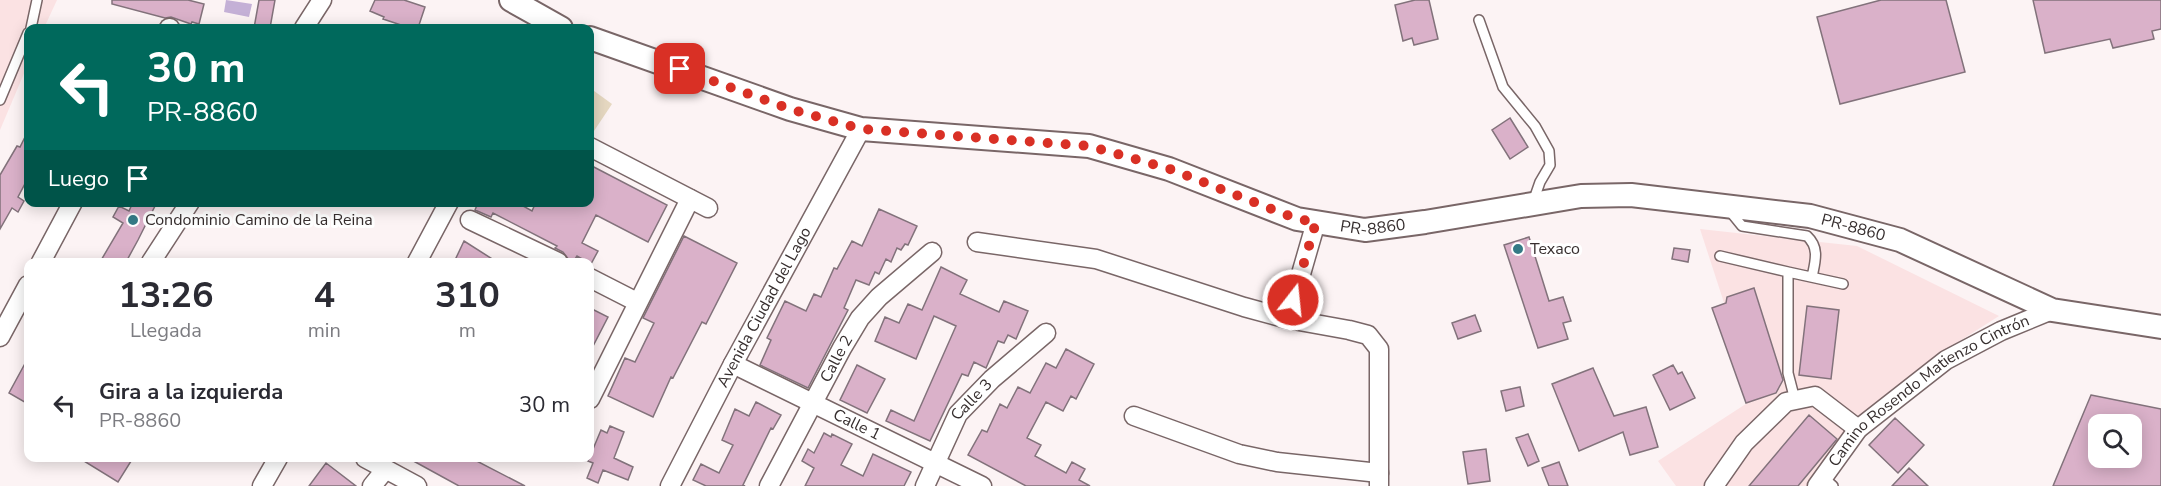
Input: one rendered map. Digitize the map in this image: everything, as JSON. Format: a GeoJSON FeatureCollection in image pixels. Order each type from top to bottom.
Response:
{"type":"FeatureCollection","features":[{"type":"Feature","properties":{"kind":"street"},"geometry":{"type":"LineString","coordinates":[[307,24],[322,0]]}},
{"type":"Feature","properties":{"kind":"street"},"geometry":{"type":"LineString","coordinates":[[510,0],[554,24]]}},
{"type":"Feature","properties":{"kind":"street","name":"PR-8860"},"geometry":{"type":"LineString","coordinates":[[594,39],[790,109],[861,129],[1089,146],[1170,169],[1297,219],[1365,230],[1581,196],[1632,195],[1810,216],[1899,240],[2052,310],[2161,327]]}},
{"type":"Feature","properties":{"kind":"street","name":"Avenida Ciudad del Lago"},"geometry":{"type":"LineString","coordinates":[[670,486],[733,364],[861,129]]}},
{"type":"Feature","properties":{"kind":"street"},"geometry":{"type":"LineString","coordinates":[[594,149],[708,208]]}},
{"type":"Feature","properties":{"kind":"street"},"geometry":{"type":"LineString","coordinates":[[594,391],[690,199]]}},
{"type":"Feature","properties":{"kind":"street"},"geometry":{"type":"LineString","coordinates":[[43,258],[71,207]]}},
{"type":"Feature","properties":{"kind":"street"},"geometry":{"type":"LineString","coordinates":[[154,258],[187,207]]}},
{"type":"Feature","properties":{"kind":"street"},"geometry":{"type":"LineString","coordinates":[[419,258],[446,207]]}},
{"type":"Feature","properties":{"kind":"street"},"geometry":{"type":"LineString","coordinates":[[470,220],[550,258]]}},
{"type":"Feature","properties":{"kind":"street"},"geometry":{"type":"LineString","coordinates":[[1288,319],[1316,222]]}},
{"type":"Feature","properties":{"kind":"street"},"geometry":{"type":"LineString","coordinates":[[977,243],[1096,259],[1288,319],[1368,335],[1379,349],[1379,480],[1239,454],[1134,416]]}},
{"type":"Feature","properties":{"kind":"street","name":"Calle 2"},"geometry":{"type":"LineString","coordinates":[[769,486],[861,318],[879,297],[932,252]]}},
{"type":"Feature","properties":{"kind":"street"},"geometry":{"type":"LineString","coordinates":[[594,280],[637,302]]}},
{"type":"Feature","properties":{"kind":"street"},"geometry":{"type":"LineString","coordinates":[[0,337],[24,292]]}},
{"type":"Feature","properties":{"kind":"street","name":"Camino Rosendo Matienzo Cintrón"},"geometry":{"type":"LineString","coordinates":[[1824,483],[1858,429],[1946,360],[2001,331],[2052,310]]}},
{"type":"Feature","properties":{"kind":"street","name":"Calle 3"},"geometry":{"type":"LineString","coordinates":[[925,486],[958,414],[992,379],[1046,333]]}},
{"type":"Feature","properties":{"kind":"street","name":"Calle 1"},"geometry":{"type":"LineString","coordinates":[[733,364],[982,486]]}},
{"type":"Feature","properties":{"kind":"street"},"geometry":{"type":"LineString","coordinates":[[1714,486],[1744,443],[1786,402],[1815,396],[1858,429]]}},
{"type":"Feature","properties":{"kind":"street"},"geometry":{"type":"LineString","coordinates":[[262,486],[276,462]]}},
{"type":"Feature","properties":{"kind":"street"},"geometry":{"type":"LineString","coordinates":[[372,462],[417,486]]}},
{"type":"Feature","properties":{"kind":"street"},"geometry":{"type":"LineString","coordinates":[[372,486],[385,470]]}},
{"type":"Feature","properties":{"kind":"lane"},"geometry":{"type":"LineString","coordinates":[[31,24],[37,0]]}},
{"type":"Feature","properties":{"kind":"lane"},"geometry":{"type":"LineString","coordinates":[[1479,20],[1503,87],[1535,126],[1549,151],[1550,165],[1540,182],[1533,204]]}},
{"type":"Feature","properties":{"kind":"lane"},"geometry":{"type":"LineString","coordinates":[[0,100],[24,43]]}},
{"type":"Feature","properties":{"kind":"lane"},"geometry":{"type":"LineString","coordinates":[[1725,206],[1742,226],[1807,237],[1814,243],[1816,257],[1812,277]]}},
{"type":"Feature","properties":{"kind":"lane"},"geometry":{"type":"LineString","coordinates":[[1720,256],[1844,284]]}},
{"type":"Feature","properties":{"kind":"lane"},"geometry":{"type":"LineString","coordinates":[[1788,272],[1788,373],[1795,400]]}},
{"type":"Feature","properties":{"kind":"shaded area"},"geometry":{"type":"Polygon","coordinates":[[[0,0],[57,0],[46,24],[24,24],[24,73],[0,130],[0,0]]]}},
{"type":"Feature","properties":{"kind":"shaded area"},"geometry":{"type":"Polygon","coordinates":[[[226,0],[252,4],[249,17],[224,12],[226,0]]]}},
{"type":"Feature","properties":{"kind":"shaded area"},"geometry":{"type":"Polygon","coordinates":[[[594,91],[612,104],[594,131],[594,91]]]}},
{"type":"Feature","properties":{"kind":"shaded area"},"geometry":{"type":"Polygon","coordinates":[[[1700,229],[1857,246],[1999,316],[1944,351],[1810,486],[1676,486],[1658,461],[1755,398],[1700,229]]]}},
{"type":"Feature","properties":{"kind":"building"},"geometry":{"type":"Polygon","coordinates":[[[112,0],[188,0],[204,4],[199,24],[192,22],[191,24],[171,17],[165,18],[112,4],[112,0]]]}},
{"type":"Feature","properties":{"kind":"building"},"geometry":{"type":"Polygon","coordinates":[[[259,0],[275,0],[271,24],[255,24],[259,0]]]}},
{"type":"Feature","properties":{"kind":"building"},"geometry":{"type":"Polygon","coordinates":[[[375,0],[404,0],[425,7],[419,24],[398,24],[370,11],[375,0]]]}},
{"type":"Feature","properties":{"kind":"building"},"geometry":{"type":"Polygon","coordinates":[[[1415,0],[1429,0],[1438,39],[1414,45],[1412,38],[1403,41],[1395,5],[1415,0]]]}},
{"type":"Feature","properties":{"kind":"building"},"geometry":{"type":"Polygon","coordinates":[[[1881,0],[1946,0],[1965,72],[1840,104],[1817,17],[1881,0]]]}},
{"type":"Feature","properties":{"kind":"building"},"geometry":{"type":"Polygon","coordinates":[[[2033,0],[2161,0],[2161,29],[2152,31],[2154,39],[2113,48],[2110,39],[2045,53],[2033,0]]]}},
{"type":"Feature","properties":{"kind":"building"},"geometry":{"type":"Polygon","coordinates":[[[1510,118],[1528,147],[1510,159],[1492,130],[1510,118]]]}},
{"type":"Feature","properties":{"kind":"building"},"geometry":{"type":"Polygon","coordinates":[[[24,139],[24,186],[18,197],[24,201],[18,212],[12,208],[0,229],[0,175],[17,146],[20,147],[24,139]]]}},
{"type":"Feature","properties":{"kind":"building"},"geometry":{"type":"Polygon","coordinates":[[[594,167],[667,205],[648,242],[596,215],[582,243],[598,251],[594,258],[577,256],[568,258],[563,252],[555,248],[557,246],[493,213],[491,217],[475,210],[476,207],[525,207],[532,211],[534,207],[594,207],[594,167]]]}},
{"type":"Feature","properties":{"kind":"building"},"geometry":{"type":"Polygon","coordinates":[[[118,207],[129,211],[131,207],[154,207],[128,258],[102,258],[123,223],[113,217],[118,207]]]}},
{"type":"Feature","properties":{"kind":"building"},"geometry":{"type":"Polygon","coordinates":[[[879,209],[917,226],[908,245],[905,244],[901,250],[897,248],[891,262],[886,259],[879,274],[875,272],[869,285],[856,280],[844,308],[848,310],[808,388],[760,365],[771,340],[767,338],[785,301],[806,311],[814,294],[821,297],[834,268],[837,269],[852,241],[862,246],[879,209]]]}},
{"type":"Feature","properties":{"kind":"building"},"geometry":{"type":"Polygon","coordinates":[[[684,236],[737,263],[706,324],[702,322],[673,378],[671,377],[653,417],[608,396],[625,358],[635,362],[654,323],[643,318],[684,236]]]}},
{"type":"Feature","properties":{"kind":"building"},"geometry":{"type":"Polygon","coordinates":[[[1529,237],[1549,301],[1563,297],[1571,321],[1563,323],[1568,339],[1538,348],[1504,245],[1529,237]]]}},
{"type":"Feature","properties":{"kind":"building"},"geometry":{"type":"Polygon","coordinates":[[[464,241],[491,258],[456,258],[464,241]]]}},
{"type":"Feature","properties":{"kind":"building"},"geometry":{"type":"Polygon","coordinates":[[[1674,248],[1690,250],[1688,262],[1672,259],[1674,248]]]}},
{"type":"Feature","properties":{"kind":"building"},"geometry":{"type":"Polygon","coordinates":[[[941,267],[967,280],[960,294],[999,312],[1004,301],[1028,311],[1016,339],[1008,335],[1004,343],[998,341],[986,368],[974,362],[968,376],[962,374],[930,441],[886,421],[891,410],[914,421],[956,326],[934,316],[916,359],[875,341],[885,317],[899,323],[908,304],[922,310],[941,267]]]}},
{"type":"Feature","properties":{"kind":"building"},"geometry":{"type":"Polygon","coordinates":[[[1754,288],[1783,380],[1776,393],[1746,403],[1712,308],[1726,303],[1727,297],[1754,288]]]}},
{"type":"Feature","properties":{"kind":"building"},"geometry":{"type":"Polygon","coordinates":[[[1807,306],[1839,310],[1831,379],[1799,375],[1807,306]]]}},
{"type":"Feature","properties":{"kind":"building"},"geometry":{"type":"Polygon","coordinates":[[[594,310],[608,317],[594,344],[594,310]]]}},
{"type":"Feature","properties":{"kind":"building"},"geometry":{"type":"Polygon","coordinates":[[[1475,315],[1481,331],[1458,339],[1452,323],[1475,315]]]}},
{"type":"Feature","properties":{"kind":"building"},"geometry":{"type":"Polygon","coordinates":[[[1066,349],[1094,364],[1076,399],[1071,396],[1063,411],[1046,402],[1027,438],[1041,445],[1035,456],[1066,473],[1072,462],[1085,469],[1079,480],[1090,486],[1026,486],[968,455],[982,430],[987,432],[1000,404],[1007,408],[1018,387],[1030,393],[1046,363],[1056,368],[1066,349]]]}},
{"type":"Feature","properties":{"kind":"building"},"geometry":{"type":"Polygon","coordinates":[[[24,365],[24,402],[9,393],[24,365]]]}},
{"type":"Feature","properties":{"kind":"building"},"geometry":{"type":"Polygon","coordinates":[[[857,365],[885,379],[867,413],[840,400],[857,365]]]}},
{"type":"Feature","properties":{"kind":"building"},"geometry":{"type":"Polygon","coordinates":[[[1673,365],[1678,374],[1682,372],[1695,398],[1670,410],[1653,375],[1673,365]]]}},
{"type":"Feature","properties":{"kind":"building"},"geometry":{"type":"Polygon","coordinates":[[[1593,368],[1614,416],[1646,407],[1658,447],[1630,455],[1623,432],[1579,451],[1552,384],[1593,368]]]}},
{"type":"Feature","properties":{"kind":"building"},"geometry":{"type":"Polygon","coordinates":[[[1520,387],[1524,406],[1506,411],[1501,391],[1520,387]]]}},
{"type":"Feature","properties":{"kind":"building"},"geometry":{"type":"Polygon","coordinates":[[[2091,395],[2161,409],[2161,486],[2053,486],[2091,395]]]}},
{"type":"Feature","properties":{"kind":"building"},"geometry":{"type":"Polygon","coordinates":[[[756,402],[781,415],[773,429],[771,428],[743,485],[745,486],[706,486],[693,480],[701,464],[719,473],[733,445],[722,440],[735,409],[749,416],[756,402]]]}},
{"type":"Feature","properties":{"kind":"building"},"geometry":{"type":"Polygon","coordinates":[[[1809,415],[1837,439],[1798,486],[1749,486],[1809,415]]]}},
{"type":"Feature","properties":{"kind":"building"},"geometry":{"type":"Polygon","coordinates":[[[1895,418],[1924,445],[1898,473],[1869,445],[1895,418]]]}},
{"type":"Feature","properties":{"kind":"building"},"geometry":{"type":"Polygon","coordinates":[[[610,426],[624,432],[614,458],[633,467],[628,480],[603,470],[598,483],[587,478],[593,463],[590,462],[594,462],[594,447],[601,430],[607,433],[610,426]]]}},
{"type":"Feature","properties":{"kind":"building"},"geometry":{"type":"Polygon","coordinates":[[[824,433],[831,437],[832,434],[852,444],[841,465],[863,476],[873,454],[911,472],[904,486],[805,486],[814,468],[802,461],[808,449],[814,453],[824,433]]]}},
{"type":"Feature","properties":{"kind":"building"},"geometry":{"type":"Polygon","coordinates":[[[1528,434],[1539,461],[1528,466],[1516,438],[1528,434]]]}},
{"type":"Feature","properties":{"kind":"building"},"geometry":{"type":"Polygon","coordinates":[[[1486,449],[1490,481],[1468,484],[1463,452],[1486,449]]]}},
{"type":"Feature","properties":{"kind":"building"},"geometry":{"type":"Polygon","coordinates":[[[86,462],[130,462],[118,482],[86,462]]]}},
{"type":"Feature","properties":{"kind":"building"},"geometry":{"type":"Polygon","coordinates":[[[415,462],[479,462],[525,486],[459,486],[415,462]]]}},
{"type":"Feature","properties":{"kind":"building"},"geometry":{"type":"Polygon","coordinates":[[[1559,462],[1568,486],[1549,486],[1542,468],[1559,462]]]}},
{"type":"Feature","properties":{"kind":"building"},"geometry":{"type":"Polygon","coordinates":[[[326,463],[356,486],[309,486],[326,463]]]}},
{"type":"Feature","properties":{"kind":"building"},"geometry":{"type":"Polygon","coordinates":[[[1909,468],[1928,486],[1892,486],[1909,468]]]}},
{"type":"Feature","properties":{"kind":"place","name":"Condominio Camino de la Reina"},"geometry":{"type":"Point","coordinates":[133,220]}},
{"type":"Feature","properties":{"kind":"place","name":"Texaco"},"geometry":{"type":"Point","coordinates":[1518,249]}},
{"type":"Feature","properties":{"kind":"route"},"geometry":{"type":"LineString","coordinates":[[680,69],[790,109],[861,129],[1089,146],[1170,169],[1297,219],[1316,222],[1293,300]]}}]}
